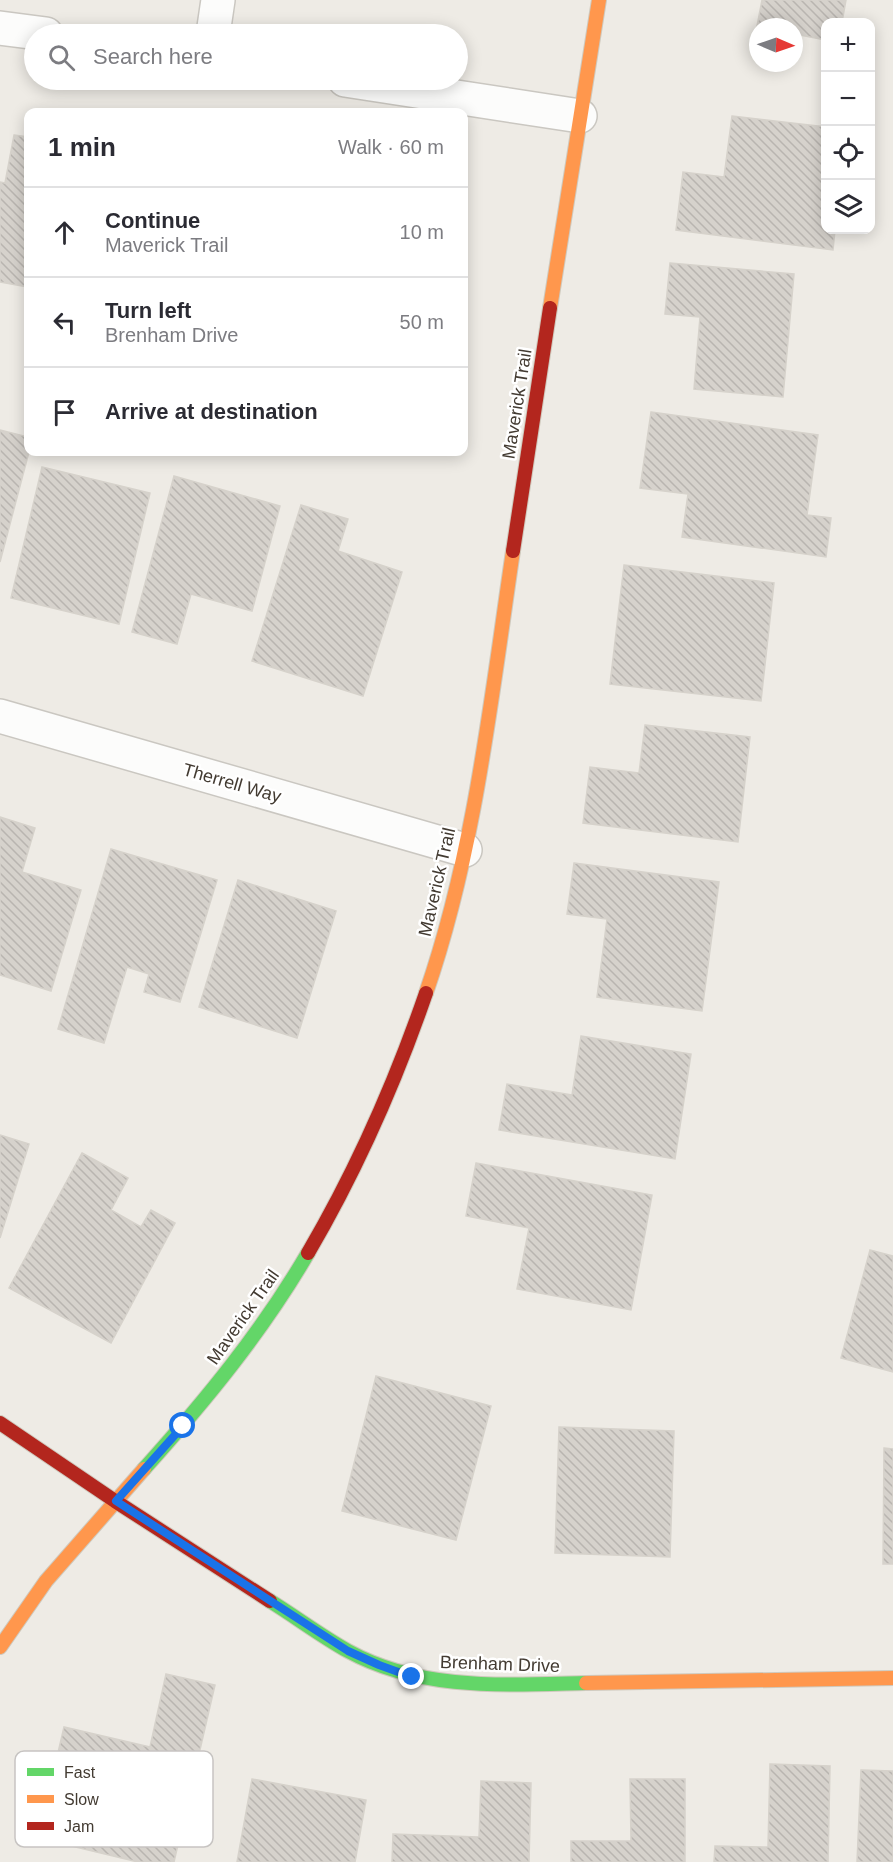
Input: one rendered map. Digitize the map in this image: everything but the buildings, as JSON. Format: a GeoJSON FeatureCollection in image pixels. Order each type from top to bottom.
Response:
{"type":"FeatureCollection","features":[{"type":"Feature","properties":{"kind":"street"},"geometry":{"type":"LineString","coordinates":[[214,24],[218,0]]}},
{"type":"Feature","properties":{"kind":"street","name":"Maverick Trail"},"geometry":{"type":"LineString","coordinates":[[0,1647],[56,1568],[212,1391],[253,1338],[307,1255],[329,1215],[362,1151],[406,1048],[440,948],[465,850],[599,0]]}},
{"type":"Feature","properties":{"kind":"street"},"geometry":{"type":"LineString","coordinates":[[0,28],[24,31]]}},
{"type":"Feature","properties":{"kind":"street"},"geometry":{"type":"LineString","coordinates":[[410,90],[580,116]]}},
{"type":"Feature","properties":{"kind":"street","name":"Therrell Way"},"geometry":{"type":"LineString","coordinates":[[0,716],[465,850]]}},
{"type":"Feature","properties":{"kind":"street","name":"Brenham Drive"},"geometry":{"type":"LineString","coordinates":[[0,1423],[348,1651],[412,1677],[444,1683],[481,1685],[893,1678]]}},
{"type":"Feature","properties":{"kind":"traffic: fast"},"geometry":{"type":"LineString","coordinates":[[144,1469],[232,1365],[272,1311],[308,1253]]}},
{"type":"Feature","properties":{"kind":"traffic: fast"},"geometry":{"type":"LineString","coordinates":[[270,1601],[348,1651],[376,1664],[405,1673],[464,1683],[586,1683]]}},
{"type":"Feature","properties":{"kind":"traffic: slow"},"geometry":{"type":"LineString","coordinates":[[550,308],[599,0]]}},
{"type":"Feature","properties":{"kind":"traffic: slow"},"geometry":{"type":"LineString","coordinates":[[426,993],[443,939],[469,830],[489,718],[513,551]]}},
{"type":"Feature","properties":{"kind":"traffic: slow"},"geometry":{"type":"LineString","coordinates":[[0,1647],[46,1581],[144,1469]]}},
{"type":"Feature","properties":{"kind":"traffic: slow"},"geometry":{"type":"LineString","coordinates":[[586,1683],[893,1678]]}},
{"type":"Feature","properties":{"kind":"traffic: jam"},"geometry":{"type":"LineString","coordinates":[[513,551],[550,308]]}},
{"type":"Feature","properties":{"kind":"traffic: jam"},"geometry":{"type":"LineString","coordinates":[[308,1253],[326,1222],[373,1126],[426,993]]}},
{"type":"Feature","properties":{"kind":"traffic: jam"},"geometry":{"type":"LineString","coordinates":[[0,1423],[115,1501],[270,1601]]}},
{"type":"Feature","properties":{"kind":"route"},"geometry":{"type":"LineString","coordinates":[[183,1426],[116,1501],[348,1651],[412,1677]]}}]}
